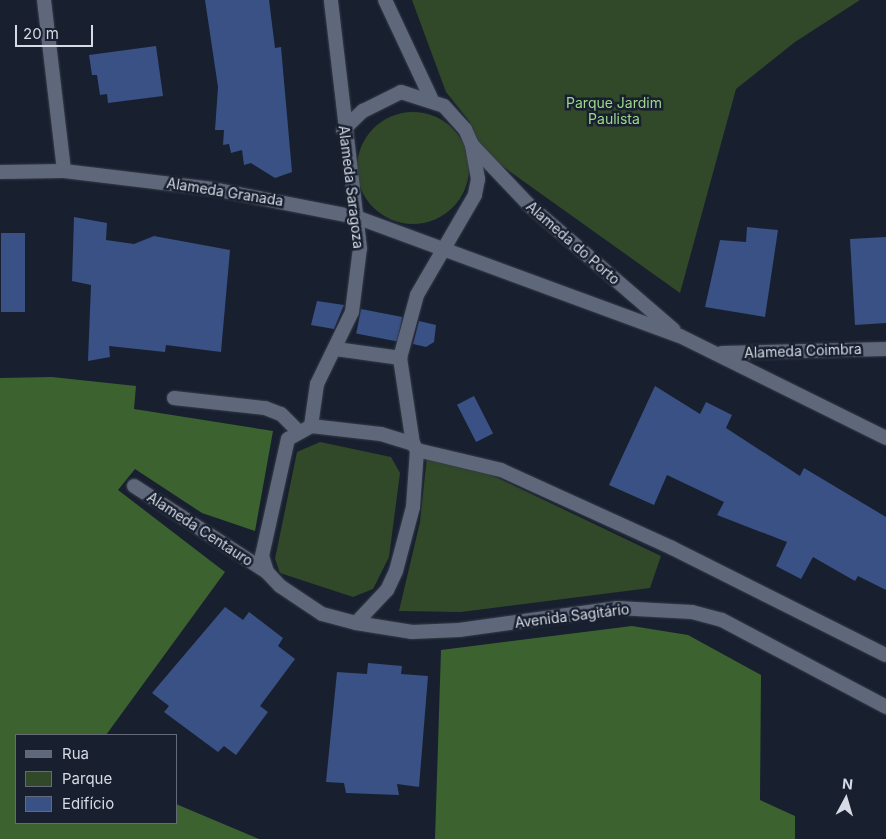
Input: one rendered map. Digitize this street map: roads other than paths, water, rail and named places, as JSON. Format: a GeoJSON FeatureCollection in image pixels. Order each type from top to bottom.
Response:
{"type":"FeatureCollection","features":[{"type":"Feature","properties":{"kind":"street"},"geometry":{"type":"LineString","coordinates":[[44,0],[64,171]]}},
{"type":"Feature","properties":{"kind":"street","name":"Alameda Saragoza"},"geometry":{"type":"LineString","coordinates":[[311,426],[317,384],[336,349],[352,312],[358,282],[356,217],[343,130],[331,0]]}},
{"type":"Feature","properties":{"kind":"street"},"geometry":{"type":"LineString","coordinates":[[385,0],[431,98]]}},
{"type":"Feature","properties":{"kind":"street"},"geometry":{"type":"LineString","coordinates":[[343,130],[384,97],[401,92],[431,98],[455,115],[472,145],[478,180],[475,195],[417,295],[400,358],[415,447],[413,507],[396,571],[387,590],[356,623]]}},
{"type":"Feature","properties":{"kind":"street","name":"Alameda do Porto"},"geometry":{"type":"LineString","coordinates":[[472,145],[529,205],[680,336]]}},
{"type":"Feature","properties":{"kind":"street","name":"Alameda Granada"},"geometry":{"type":"LineString","coordinates":[[0,172],[64,171],[212,189],[356,217],[444,247]]}},
{"type":"Feature","properties":{"kind":"street","name":"Alameda do Porto"},"geometry":{"type":"LineString","coordinates":[[444,247],[680,336],[719,353],[886,438]]}},
{"type":"Feature","properties":{"kind":"street"},"geometry":{"type":"LineString","coordinates":[[336,349],[400,358]]}},
{"type":"Feature","properties":{"kind":"street","name":"Alameda Coimbra"},"geometry":{"type":"LineString","coordinates":[[719,353],[886,349]]}},
{"type":"Feature","properties":{"kind":"street"},"geometry":{"type":"LineString","coordinates":[[174,398],[265,408],[281,414],[297,430]]}},
{"type":"Feature","properties":{"kind":"street"},"geometry":{"type":"LineString","coordinates":[[267,572],[262,556],[265,530],[288,439],[297,430],[311,426],[381,434],[415,447],[501,470],[672,548],[886,655]]}},
{"type":"Feature","properties":{"kind":"street","name":"Alameda Centauro"},"geometry":{"type":"LineString","coordinates":[[134,486],[267,572],[322,614],[356,623]]}},
{"type":"Feature","properties":{"kind":"street","name":"Avenida Sagitário"},"geometry":{"type":"LineString","coordinates":[[356,623],[412,632],[459,630],[617,608],[692,612],[722,620],[886,707]]}},
{"type":"Feature","properties":{"kind":"park label","name":"Parque Jardim Paulista"},"geometry":{"type":"Point","coordinates":[614,112]}}]}
